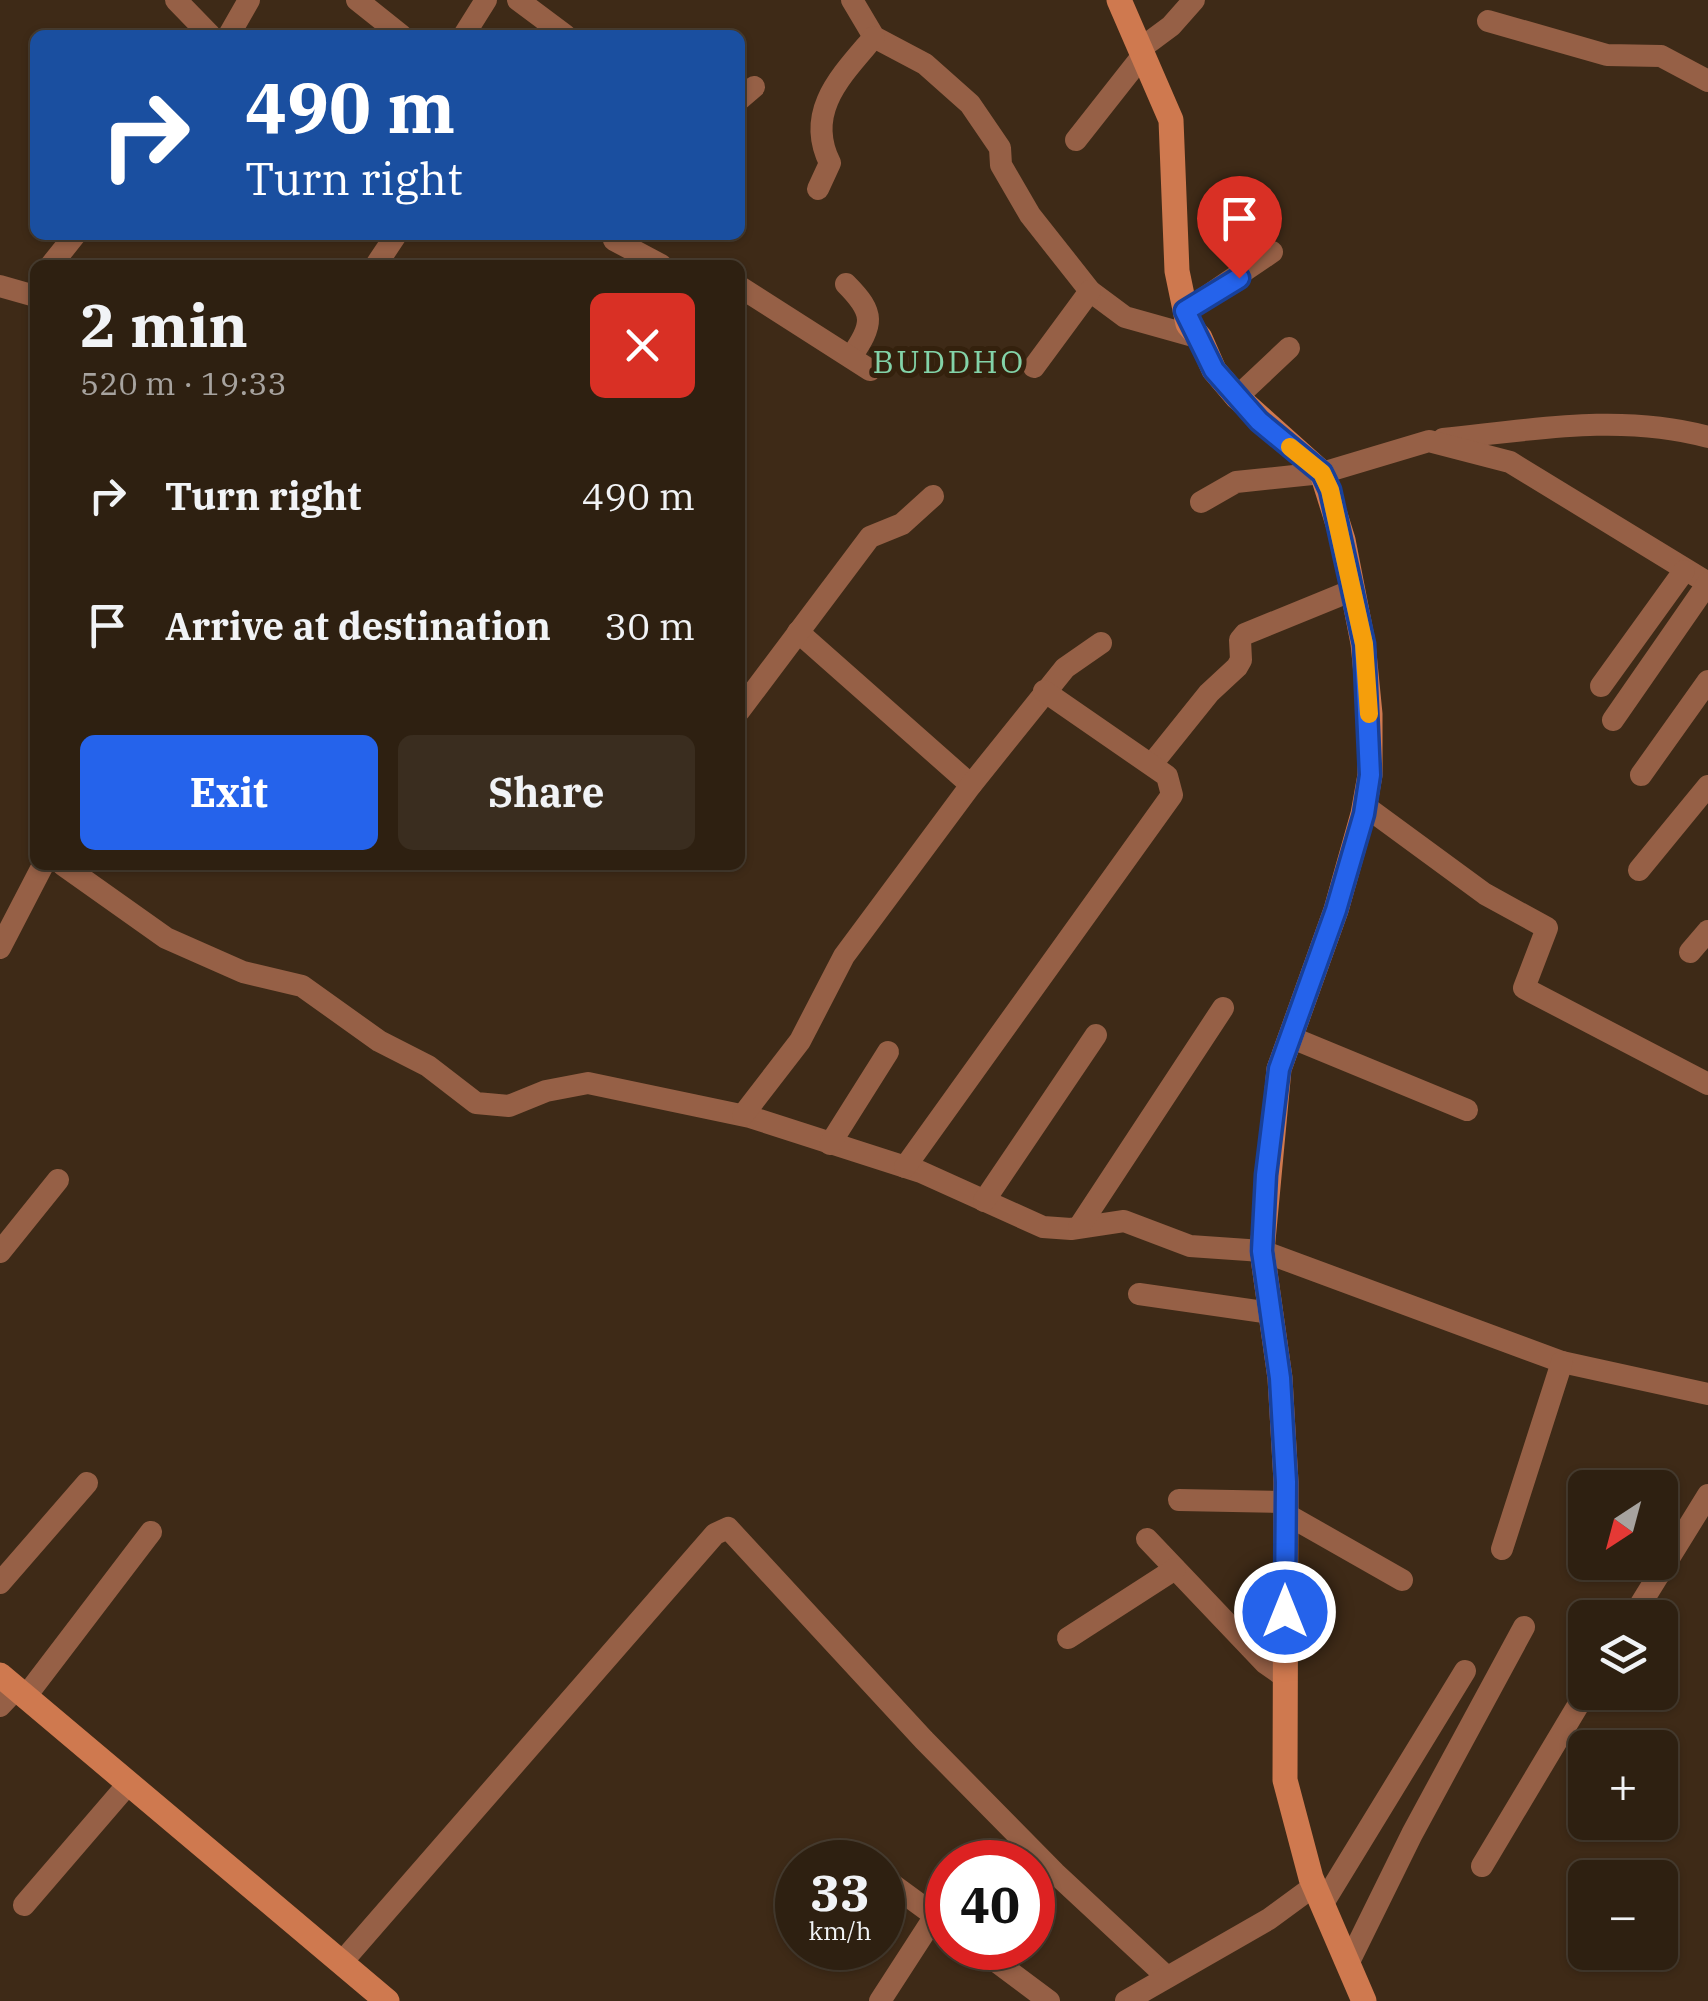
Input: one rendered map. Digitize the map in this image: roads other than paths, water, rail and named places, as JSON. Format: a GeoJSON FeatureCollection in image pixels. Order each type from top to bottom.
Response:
{"type":"FeatureCollection","features":[{"type":"Feature","properties":{"kind":"street"},"geometry":{"type":"LineString","coordinates":[[176,0],[205,30]]}},
{"type":"Feature","properties":{"kind":"street"},"geometry":{"type":"LineString","coordinates":[[231,30],[248,0]]}},
{"type":"Feature","properties":{"kind":"street"},"geometry":{"type":"LineString","coordinates":[[357,0],[395,30]]}},
{"type":"Feature","properties":{"kind":"street"},"geometry":{"type":"LineString","coordinates":[[467,30],[486,0]]}},
{"type":"Feature","properties":{"kind":"street"},"geometry":{"type":"LineString","coordinates":[[518,0],[558,30]]}},
{"type":"Feature","properties":{"kind":"street"},"geometry":{"type":"LineString","coordinates":[[852,0],[874,37],[925,64],[970,104],[1000,148],[1001,165],[1030,215],[1090,291],[1125,317],[1200,338]]}},
{"type":"Feature","properties":{"kind":"street"},"geometry":{"type":"LineString","coordinates":[[1119,0],[1172,120],[1177,271],[1185,311],[1214,370],[1322,473],[1353,590],[1370,714],[1365,806],[1336,910],[1279,1069],[1262,1251],[1280,1378],[1286,1508],[1285,1780],[1318,1895],[1364,2001]]}},
{"type":"Feature","properties":{"kind":"street"},"geometry":{"type":"LineString","coordinates":[[1076,140],[1142,52],[1194,0]]}},
{"type":"Feature","properties":{"kind":"street"},"geometry":{"type":"LineString","coordinates":[[1488,21],[1607,55],[1661,56],[1708,81]]}},
{"type":"Feature","properties":{"kind":"street"},"geometry":{"type":"LineString","coordinates":[[818,189],[830,163],[820,135],[823,110],[838,78],[874,37]]}},
{"type":"Feature","properties":{"kind":"street"},"geometry":{"type":"LineString","coordinates":[[55,260],[71,240]]}},
{"type":"Feature","properties":{"kind":"street"},"geometry":{"type":"LineString","coordinates":[[614,240],[651,260]]}},
{"type":"Feature","properties":{"kind":"street"},"geometry":{"type":"LineString","coordinates":[[1185,311],[1272,252]]}},
{"type":"Feature","properties":{"kind":"street"},"geometry":{"type":"LineString","coordinates":[[745,290],[860,364],[869,314],[846,284]]}},
{"type":"Feature","properties":{"kind":"street"},"geometry":{"type":"LineString","coordinates":[[0,286],[30,291]]}},
{"type":"Feature","properties":{"kind":"street"},"geometry":{"type":"LineString","coordinates":[[1034,367],[1090,291]]}},
{"type":"Feature","properties":{"kind":"street"},"geometry":{"type":"LineString","coordinates":[[1238,397],[1289,348]]}},
{"type":"Feature","properties":{"kind":"street"},"geometry":{"type":"LineString","coordinates":[[1201,502],[1236,482],[1322,473],[1429,441],[1592,424],[1686,430],[1708,437]]}},
{"type":"Feature","properties":{"kind":"street"},"geometry":{"type":"LineString","coordinates":[[1429,441],[1510,462],[1708,583],[1613,720]]}},
{"type":"Feature","properties":{"kind":"street"},"geometry":{"type":"LineString","coordinates":[[745,703],[870,537],[902,524],[933,496]]}},
{"type":"Feature","properties":{"kind":"street"},"geometry":{"type":"LineString","coordinates":[[1601,686],[1684,571]]}},
{"type":"Feature","properties":{"kind":"street"},"geometry":{"type":"LineString","coordinates":[[1152,764],[1209,693],[1242,660],[1240,640],[1245,634],[1353,590]]}},
{"type":"Feature","properties":{"kind":"street"},"geometry":{"type":"LineString","coordinates":[[798,632],[971,785]]}},
{"type":"Feature","properties":{"kind":"street"},"geometry":{"type":"LineString","coordinates":[[743,1115],[800,1040],[844,956],[971,785],[1065,668],[1102,643]]}},
{"type":"Feature","properties":{"kind":"street"},"geometry":{"type":"LineString","coordinates":[[1641,774],[1708,681]]}},
{"type":"Feature","properties":{"kind":"street"},"geometry":{"type":"LineString","coordinates":[[906,1167],[1172,795],[1167,776],[1044,692]]}},
{"type":"Feature","properties":{"kind":"street"},"geometry":{"type":"LineString","coordinates":[[1638,870],[1708,786]]}},
{"type":"Feature","properties":{"kind":"street"},"geometry":{"type":"LineString","coordinates":[[1365,806],[1486,894],[1547,928],[1524,988],[1708,1084]]}},
{"type":"Feature","properties":{"kind":"street"},"geometry":{"type":"LineString","coordinates":[[0,948],[39,870]]}},
{"type":"Feature","properties":{"kind":"street"},"geometry":{"type":"LineString","coordinates":[[70,870],[166,938],[255,976],[302,986],[379,1042],[428,1066],[476,1102],[509,1106],[546,1091],[588,1083],[743,1115],[906,1167],[1042,1227],[1079,1228],[1124,1220],[1190,1246],[1262,1251],[1562,1362],[1708,1394]]}},
{"type":"Feature","properties":{"kind":"street"},"geometry":{"type":"LineString","coordinates":[[1690,952],[1708,931]]}},
{"type":"Feature","properties":{"kind":"street"},"geometry":{"type":"LineString","coordinates":[[1079,1228],[1223,1008]]}},
{"type":"Feature","properties":{"kind":"street"},"geometry":{"type":"LineString","coordinates":[[984,1201],[1096,1035]]}},
{"type":"Feature","properties":{"kind":"street"},"geometry":{"type":"LineString","coordinates":[[1290,1037],[1466,1110]]}},
{"type":"Feature","properties":{"kind":"street"},"geometry":{"type":"LineString","coordinates":[[830,1144],[888,1052]]}},
{"type":"Feature","properties":{"kind":"street"},"geometry":{"type":"LineString","coordinates":[[0,1252],[8,1226],[58,1180]]}},
{"type":"Feature","properties":{"kind":"street"},"geometry":{"type":"LineString","coordinates":[[1139,1294],[1271,1313]]}},
{"type":"Feature","properties":{"kind":"street"},"geometry":{"type":"LineString","coordinates":[[1502,1548],[1562,1362]]}},
{"type":"Feature","properties":{"kind":"street"},"geometry":{"type":"LineString","coordinates":[[0,1583],[87,1483]]}},
{"type":"Feature","properties":{"kind":"street"},"geometry":{"type":"LineString","coordinates":[[1643,1600],[1708,1496]]}},
{"type":"Feature","properties":{"kind":"street"},"geometry":{"type":"LineString","coordinates":[[1179,1500],[1286,1508],[1402,1580]]}},
{"type":"Feature","properties":{"kind":"street"},"geometry":{"type":"LineString","coordinates":[[342,1962],[716,1534],[728,1528],[924,1740],[1056,1873],[1167,1976]]}},
{"type":"Feature","properties":{"kind":"street"},"geometry":{"type":"LineString","coordinates":[[151,1532],[11,1691],[129,1782],[387,2001]]}},
{"type":"Feature","properties":{"kind":"street"},"geometry":{"type":"LineString","coordinates":[[1147,1538],[1265,1663],[1285,1677]]}},
{"type":"Feature","properties":{"kind":"street"},"geometry":{"type":"LineString","coordinates":[[1068,1638],[1118,1610],[1176,1568]]}},
{"type":"Feature","properties":{"kind":"street"},"geometry":{"type":"LineString","coordinates":[[1348,1964],[1412,1834],[1524,1627]]}},
{"type":"Feature","properties":{"kind":"street"},"geometry":{"type":"LineString","coordinates":[[1126,2001],[1318,1895],[1466,1670]]}},
{"type":"Feature","properties":{"kind":"street"},"geometry":{"type":"LineString","coordinates":[[1482,1866],[1575,1710]]}},
{"type":"Feature","properties":{"kind":"street"},"geometry":{"type":"LineString","coordinates":[[24,1905],[129,1782]]}},
{"type":"Feature","properties":{"kind":"street"},"geometry":{"type":"LineString","coordinates":[[880,2001],[925,1942]]}},
{"type":"Feature","properties":{"kind":"street"},"geometry":{"type":"LineString","coordinates":[[1007,1970],[1049,2001]]}},
{"type":"Feature","properties":{"kind":"district","name":"BUDDHO"},"geometry":{"type":"Point","coordinates":[949,361]}}]}
